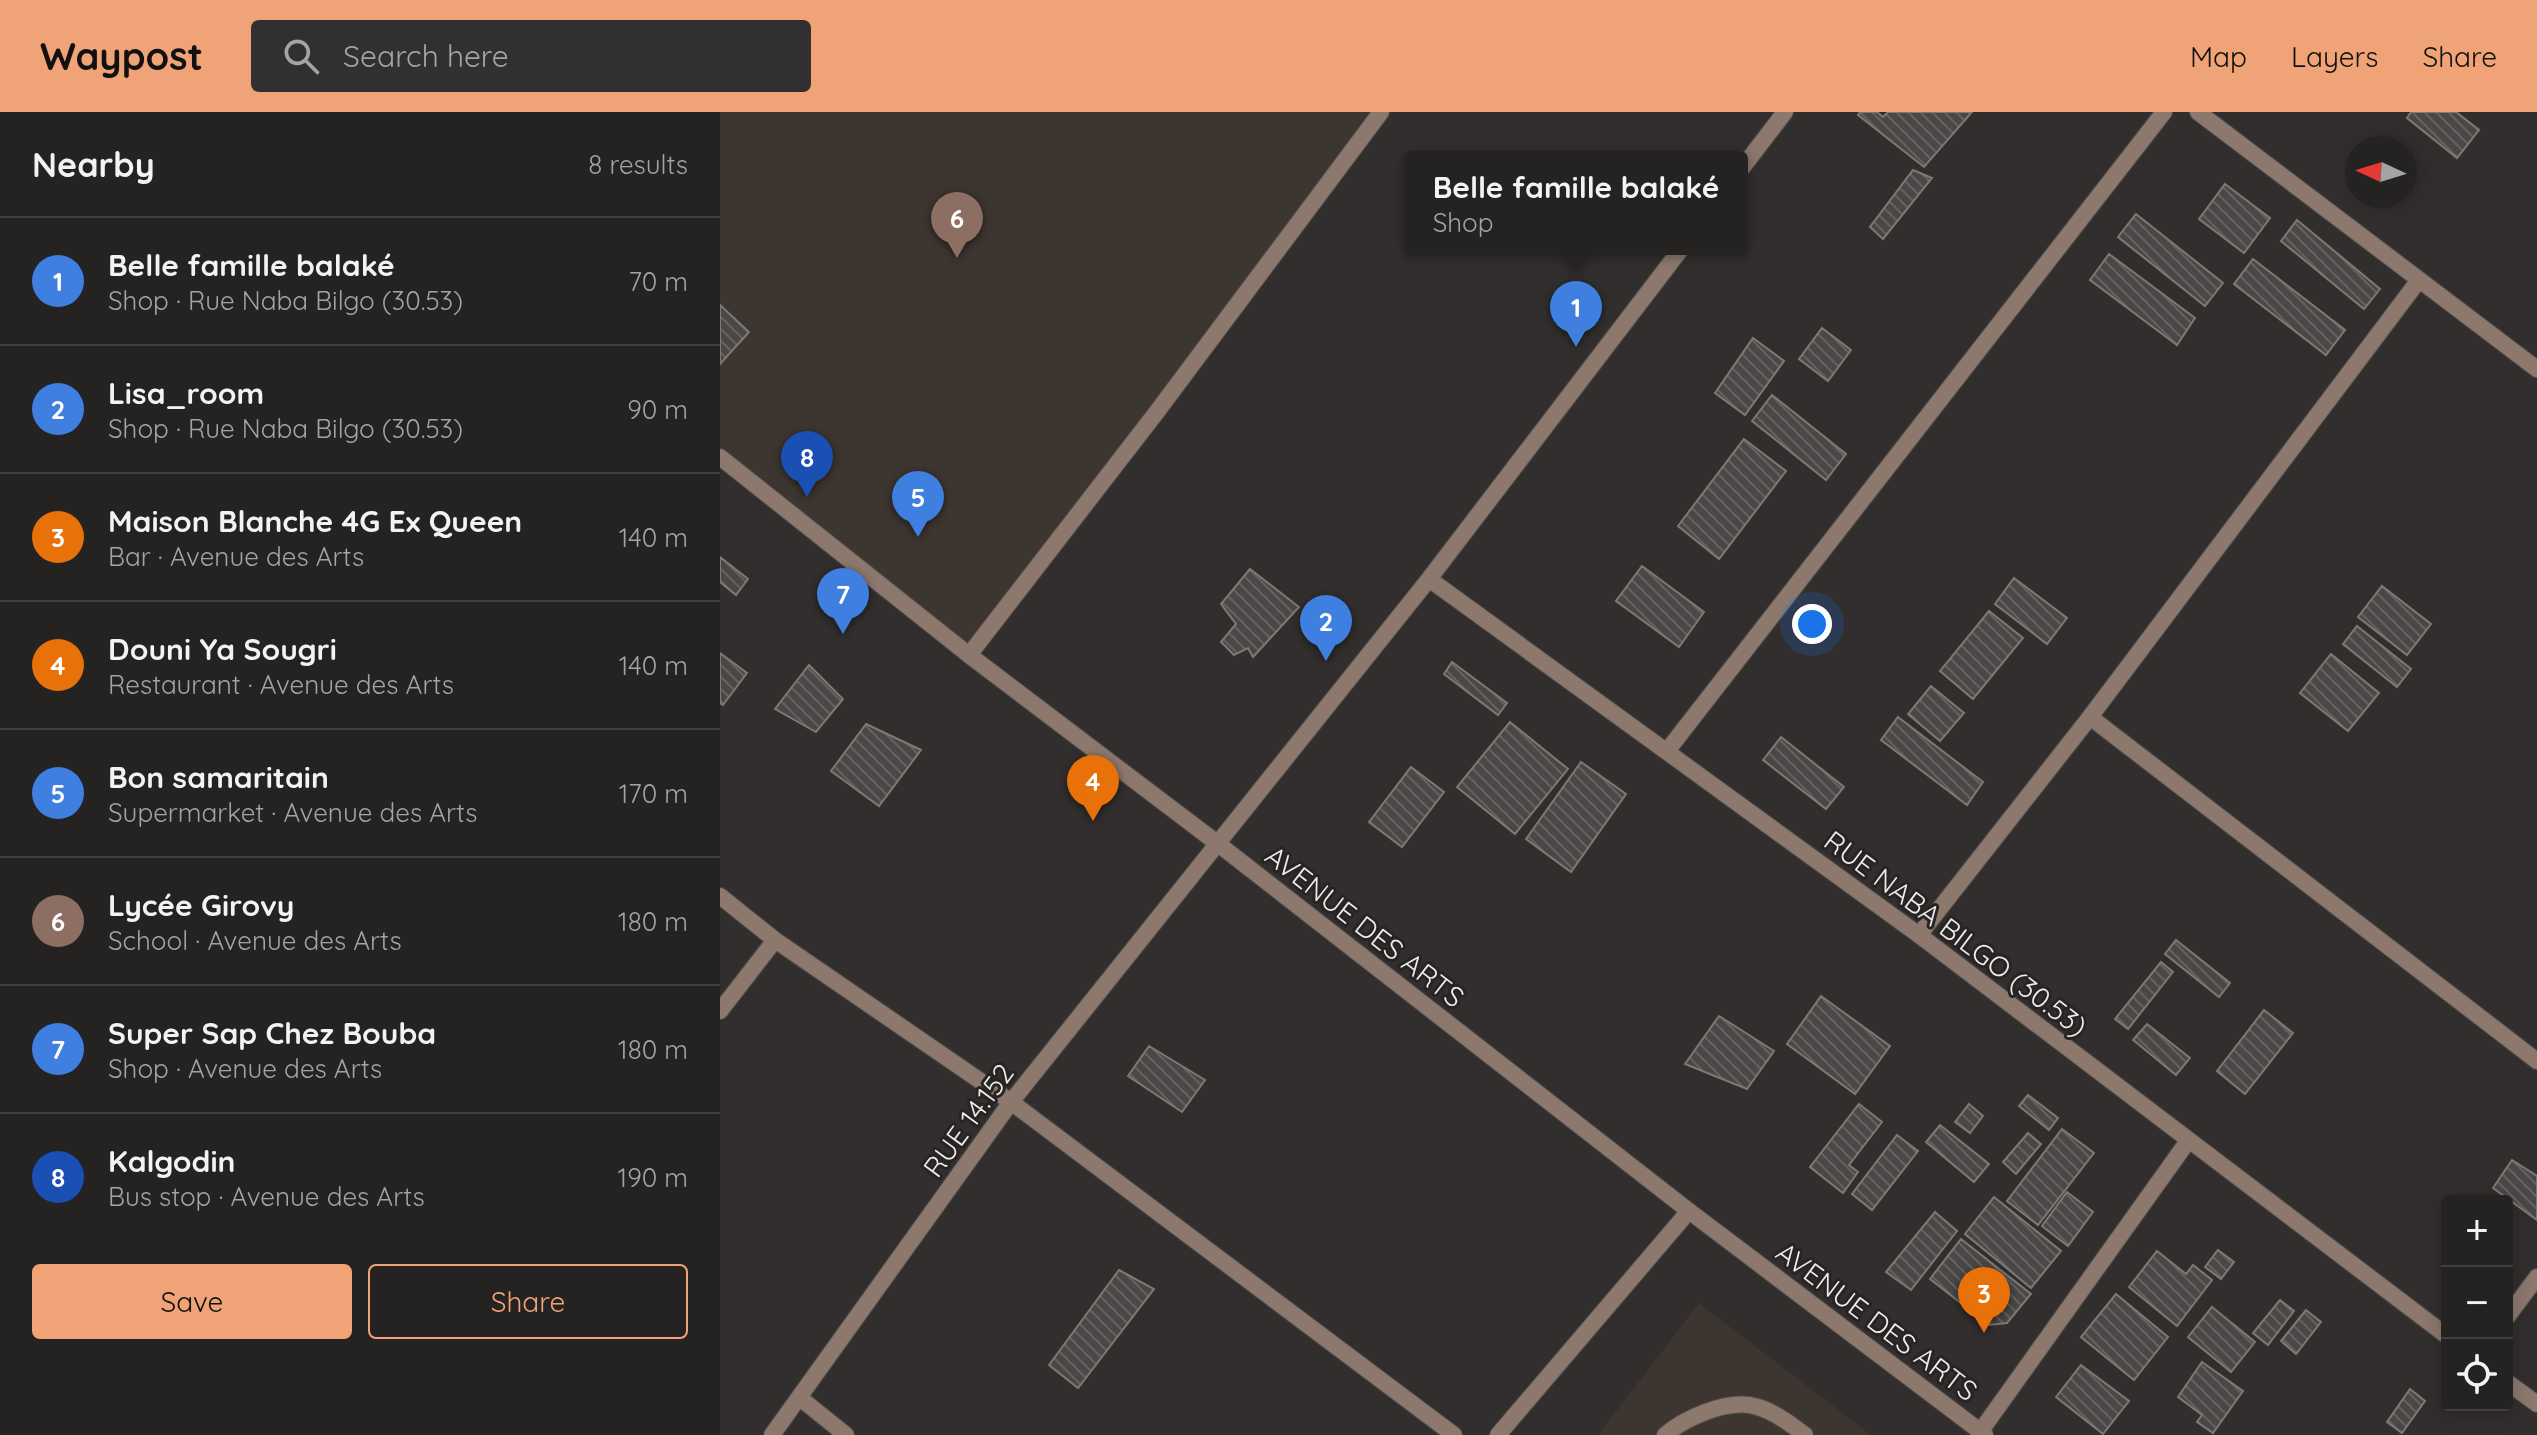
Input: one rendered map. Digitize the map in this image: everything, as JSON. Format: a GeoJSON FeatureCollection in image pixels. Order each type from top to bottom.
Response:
{"type":"FeatureCollection","features":[{"type":"Feature","properties":{"kind":"street"},"geometry":{"type":"LineString","coordinates":[[969,655],[1156,413],[1381,112]]}},
{"type":"Feature","properties":{"kind":"street"},"geometry":{"type":"LineString","coordinates":[[1748,160],[1785,112]]}},
{"type":"Feature","properties":{"kind":"street"},"geometry":{"type":"LineString","coordinates":[[1667,751],[2164,112]]}},
{"type":"Feature","properties":{"kind":"street"},"geometry":{"type":"LineString","coordinates":[[2198,112],[2537,369]]}},
{"type":"Feature","properties":{"kind":"street","name":"RUE 14.152"},"geometry":{"type":"LineString","coordinates":[[772,1435],[1011,1102],[1429,579],[1676,255]]}},
{"type":"Feature","properties":{"kind":"street"},"geometry":{"type":"LineString","coordinates":[[1919,935],[2090,717],[2419,280]]}},
{"type":"Feature","properties":{"kind":"street","name":"AVENUE DES ARTS"},"geometry":{"type":"LineString","coordinates":[[720,457],[969,655],[1217,843],[1689,1211],[1983,1433]]}},
{"type":"Feature","properties":{"kind":"street","name":"RUE NABA BILGO (30.53)"},"geometry":{"type":"LineString","coordinates":[[1429,579],[1919,935],[2441,1331]]}},
{"type":"Feature","properties":{"kind":"street"},"geometry":{"type":"LineString","coordinates":[[2090,717],[2537,1061]]}},
{"type":"Feature","properties":{"kind":"street"},"geometry":{"type":"LineString","coordinates":[[720,896],[775,940],[1011,1102],[1454,1435]]}},
{"type":"Feature","properties":{"kind":"street"},"geometry":{"type":"LineString","coordinates":[[720,1011],[775,940]]}},
{"type":"Feature","properties":{"kind":"street"},"geometry":{"type":"LineString","coordinates":[[1983,1433],[2188,1141]]}},
{"type":"Feature","properties":{"kind":"street"},"geometry":{"type":"LineString","coordinates":[[1498,1435],[1689,1211]]}},
{"type":"Feature","properties":{"kind":"street"},"geometry":{"type":"LineString","coordinates":[[2513,1309],[2537,1277]]}},
{"type":"Feature","properties":{"kind":"street"},"geometry":{"type":"LineString","coordinates":[[2513,1386],[2537,1404]]}},
{"type":"Feature","properties":{"kind":"street"},"geometry":{"type":"LineString","coordinates":[[800,1398],[846,1435]]}},
{"type":"Feature","properties":{"kind":"street"},"geometry":{"type":"LineString","coordinates":[[1665,1435],[1677,1425],[1717,1409],[1749,1405],[1782,1418],[1805,1435]]}},
{"type":"Feature","properties":{"kind":"shaded area"},"geometry":{"type":"Polygon","coordinates":[[[720,112],[1376,112],[970,657],[720,452],[720,112]]]}},
{"type":"Feature","properties":{"kind":"shaded area"},"geometry":{"type":"Polygon","coordinates":[[[1699,1303],[1871,1435],[1598,1435],[1699,1303]]]}},
{"type":"Feature","properties":{"kind":"building"},"geometry":{"type":"Polygon","coordinates":[[[1860,112],[1877,112],[1883,117],[1888,112],[1972,112],[1924,167],[1858,115],[1860,112]]]}},
{"type":"Feature","properties":{"kind":"building"},"geometry":{"type":"Polygon","coordinates":[[[2411,112],[2456,112],[2479,130],[2457,158],[2407,118],[2411,112]]]}},
{"type":"Feature","properties":{"kind":"building"},"geometry":{"type":"Polygon","coordinates":[[[1913,170],[1932,178],[1883,239],[1870,227],[1913,170]]]}},
{"type":"Feature","properties":{"kind":"building"},"geometry":{"type":"Polygon","coordinates":[[[2225,184],[2270,218],[2244,253],[2199,219],[2225,184]]]}},
{"type":"Feature","properties":{"kind":"building"},"geometry":{"type":"Polygon","coordinates":[[[2136,214],[2223,283],[2205,306],[2118,237],[2136,214]]]}},
{"type":"Feature","properties":{"kind":"building"},"geometry":{"type":"Polygon","coordinates":[[[2297,220],[2380,289],[2364,309],[2281,241],[2297,220]]]}},
{"type":"Feature","properties":{"kind":"building"},"geometry":{"type":"Polygon","coordinates":[[[2109,254],[2195,318],[2177,345],[2090,280],[2109,254]]]}},
{"type":"Feature","properties":{"kind":"building"},"geometry":{"type":"Polygon","coordinates":[[[2253,259],[2345,330],[2326,355],[2234,284],[2253,259]]]}},
{"type":"Feature","properties":{"kind":"building"},"geometry":{"type":"Polygon","coordinates":[[[720,305],[749,332],[720,364],[720,305]]]}},
{"type":"Feature","properties":{"kind":"building"},"geometry":{"type":"Polygon","coordinates":[[[1822,328],[1851,350],[1828,381],[1799,359],[1822,328]]]}},
{"type":"Feature","properties":{"kind":"building"},"geometry":{"type":"Polygon","coordinates":[[[1753,338],[1784,361],[1745,415],[1715,393],[1753,338]]]}},
{"type":"Feature","properties":{"kind":"building"},"geometry":{"type":"Polygon","coordinates":[[[1772,395],[1846,454],[1826,480],[1752,421],[1772,395]]]}},
{"type":"Feature","properties":{"kind":"building"},"geometry":{"type":"Polygon","coordinates":[[[1744,439],[1786,471],[1719,559],[1678,526],[1744,439]]]}},
{"type":"Feature","properties":{"kind":"building"},"geometry":{"type":"Polygon","coordinates":[[[720,557],[748,579],[736,595],[720,582],[720,557]]]}},
{"type":"Feature","properties":{"kind":"building"},"geometry":{"type":"Polygon","coordinates":[[[1642,566],[1704,612],[1679,647],[1616,601],[1642,566]]]}},
{"type":"Feature","properties":{"kind":"building"},"geometry":{"type":"Polygon","coordinates":[[[1250,569],[1299,607],[1253,657],[1248,648],[1234,655],[1221,642],[1236,624],[1221,604],[1250,569]]]}},
{"type":"Feature","properties":{"kind":"building"},"geometry":{"type":"Polygon","coordinates":[[[2014,578],[2067,618],[2047,644],[1995,604],[2014,578]]]}},
{"type":"Feature","properties":{"kind":"building"},"geometry":{"type":"Polygon","coordinates":[[[2382,586],[2431,624],[2407,655],[2358,617],[2382,586]]]}},
{"type":"Feature","properties":{"kind":"building"},"geometry":{"type":"Polygon","coordinates":[[[1989,611],[2023,638],[1973,699],[1940,671],[1989,611]]]}},
{"type":"Feature","properties":{"kind":"building"},"geometry":{"type":"Polygon","coordinates":[[[2357,626],[2411,669],[2397,687],[2343,644],[2357,626]]]}},
{"type":"Feature","properties":{"kind":"building"},"geometry":{"type":"Polygon","coordinates":[[[720,653],[747,673],[723,705],[720,703],[720,653]]]}},
{"type":"Feature","properties":{"kind":"building"},"geometry":{"type":"Polygon","coordinates":[[[2331,654],[2379,693],[2348,731],[2300,693],[2331,654]]]}},
{"type":"Feature","properties":{"kind":"building"},"geometry":{"type":"Polygon","coordinates":[[[1452,662],[1507,703],[1498,715],[1444,674],[1452,662]]]}},
{"type":"Feature","properties":{"kind":"building"},"geometry":{"type":"Polygon","coordinates":[[[809,665],[843,699],[816,732],[775,709],[809,665]]]}},
{"type":"Feature","properties":{"kind":"building"},"geometry":{"type":"Polygon","coordinates":[[[1931,686],[1964,713],[1940,741],[1908,714],[1931,686]]]}},
{"type":"Feature","properties":{"kind":"building"},"geometry":{"type":"Polygon","coordinates":[[[1898,717],[1983,782],[1967,805],[1881,740],[1898,717]]]}},
{"type":"Feature","properties":{"kind":"building"},"geometry":{"type":"Polygon","coordinates":[[[1510,722],[1568,769],[1515,834],[1457,787],[1510,722]]]}},
{"type":"Feature","properties":{"kind":"building"},"geometry":{"type":"Polygon","coordinates":[[[866,724],[921,750],[879,806],[831,771],[866,724]]]}},
{"type":"Feature","properties":{"kind":"building"},"geometry":{"type":"Polygon","coordinates":[[[1781,737],[1844,787],[1826,809],[1763,760],[1781,737]]]}},
{"type":"Feature","properties":{"kind":"building"},"geometry":{"type":"Polygon","coordinates":[[[1581,762],[1626,794],[1571,872],[1526,839],[1581,762]]]}},
{"type":"Feature","properties":{"kind":"building"},"geometry":{"type":"Polygon","coordinates":[[[1411,767],[1444,792],[1402,847],[1369,822],[1411,767]]]}},
{"type":"Feature","properties":{"kind":"building"},"geometry":{"type":"Polygon","coordinates":[[[2176,940],[2230,983],[2219,997],[2165,954],[2176,940]]]}},
{"type":"Feature","properties":{"kind":"building"},"geometry":{"type":"Polygon","coordinates":[[[2161,962],[2173,972],[2128,1029],[2115,1019],[2161,962]]]}},
{"type":"Feature","properties":{"kind":"building"},"geometry":{"type":"Polygon","coordinates":[[[1821,996],[1890,1046],[1855,1094],[1787,1044],[1821,996]]]}},
{"type":"Feature","properties":{"kind":"building"},"geometry":{"type":"Polygon","coordinates":[[[2264,1010],[2293,1033],[2245,1094],[2217,1071],[2264,1010]]]}},
{"type":"Feature","properties":{"kind":"building"},"geometry":{"type":"Polygon","coordinates":[[[1719,1016],[1774,1051],[1747,1089],[1685,1064],[1719,1016]]]}},
{"type":"Feature","properties":{"kind":"building"},"geometry":{"type":"Polygon","coordinates":[[[2147,1024],[2190,1058],[2176,1075],[2133,1040],[2147,1024]]]}},
{"type":"Feature","properties":{"kind":"building"},"geometry":{"type":"Polygon","coordinates":[[[1149,1046],[1205,1080],[1182,1112],[1128,1076],[1149,1046]]]}},
{"type":"Feature","properties":{"kind":"building"},"geometry":{"type":"Polygon","coordinates":[[[2028,1095],[2058,1118],[2049,1130],[2019,1106],[2028,1095]]]}},
{"type":"Feature","properties":{"kind":"building"},"geometry":{"type":"Polygon","coordinates":[[[1859,1104],[1882,1122],[1849,1165],[1858,1172],[1843,1193],[1810,1167],[1859,1104]]]}},
{"type":"Feature","properties":{"kind":"building"},"geometry":{"type":"Polygon","coordinates":[[[1969,1104],[1983,1116],[1970,1133],[1955,1122],[1969,1104]]]}},
{"type":"Feature","properties":{"kind":"building"},"geometry":{"type":"Polygon","coordinates":[[[1940,1125],[1989,1164],[1974,1182],[1926,1142],[1940,1125]]]}},
{"type":"Feature","properties":{"kind":"building"},"geometry":{"type":"Polygon","coordinates":[[[2062,1129],[2094,1153],[2038,1225],[2007,1201],[2062,1129]]]}},
{"type":"Feature","properties":{"kind":"building"},"geometry":{"type":"Polygon","coordinates":[[[2028,1133],[2041,1144],[2016,1174],[2003,1162],[2028,1133]]]}},
{"type":"Feature","properties":{"kind":"building"},"geometry":{"type":"Polygon","coordinates":[[[1897,1135],[1918,1151],[1872,1210],[1852,1194],[1897,1135]]]}},
{"type":"Feature","properties":{"kind":"building"},"geometry":{"type":"Polygon","coordinates":[[[2512,1160],[2537,1176],[2537,1220],[2513,1203],[2513,1195],[2503,1195],[2493,1188],[2512,1160]]]}},
{"type":"Feature","properties":{"kind":"building"},"geometry":{"type":"Polygon","coordinates":[[[2067,1192],[2093,1212],[2068,1246],[2042,1226],[2067,1192]]]}},
{"type":"Feature","properties":{"kind":"building"},"geometry":{"type":"Polygon","coordinates":[[[1994,1197],[2061,1251],[2031,1288],[1965,1234],[1994,1197]]]}},
{"type":"Feature","properties":{"kind":"building"},"geometry":{"type":"Polygon","coordinates":[[[1935,1212],[1957,1231],[1911,1290],[1886,1272],[1935,1212]]]}},
{"type":"Feature","properties":{"kind":"building"},"geometry":{"type":"Polygon","coordinates":[[[1961,1239],[2031,1294],[2007,1323],[1989,1325],[1930,1279],[1961,1239]]]}},
{"type":"Feature","properties":{"kind":"building"},"geometry":{"type":"Polygon","coordinates":[[[2218,1250],[2234,1262],[2221,1279],[2205,1267],[2218,1250]]]}},
{"type":"Feature","properties":{"kind":"building"},"geometry":{"type":"Polygon","coordinates":[[[2157,1251],[2186,1274],[2193,1265],[2212,1280],[2177,1326],[2129,1287],[2157,1251]]]}},
{"type":"Feature","properties":{"kind":"building"},"geometry":{"type":"Polygon","coordinates":[[[1119,1270],[1154,1289],[1078,1388],[1049,1365],[1119,1270]]]}},
{"type":"Feature","properties":{"kind":"building"},"geometry":{"type":"Polygon","coordinates":[[[2116,1294],[2168,1337],[2134,1380],[2081,1337],[2116,1294]]]}},
{"type":"Feature","properties":{"kind":"building"},"geometry":{"type":"Polygon","coordinates":[[[2280,1300],[2294,1311],[2268,1345],[2253,1333],[2280,1300]]]}},
{"type":"Feature","properties":{"kind":"building"},"geometry":{"type":"Polygon","coordinates":[[[2212,1307],[2255,1342],[2231,1372],[2188,1337],[2212,1307]]]}},
{"type":"Feature","properties":{"kind":"building"},"geometry":{"type":"Polygon","coordinates":[[[2306,1310],[2321,1322],[2296,1354],[2281,1341],[2306,1310]]]}},
{"type":"Feature","properties":{"kind":"building"},"geometry":{"type":"Polygon","coordinates":[[[2202,1362],[2243,1391],[2213,1433],[2197,1422],[2202,1415],[2178,1397],[2202,1362]]]}},
{"type":"Feature","properties":{"kind":"building"},"geometry":{"type":"Polygon","coordinates":[[[2081,1365],[2129,1401],[2103,1434],[2056,1397],[2081,1365]]]}},
{"type":"Feature","properties":{"kind":"building"},"geometry":{"type":"Polygon","coordinates":[[[2410,1389],[2425,1401],[2402,1433],[2387,1422],[2410,1389]]]}},
{"type":"Feature","properties":{"kind":"place","name":"Lycée Girovy"},"geometry":{"type":"Point","coordinates":[957,258]}},
{"type":"Feature","properties":{"kind":"place","name":"Belle famille balaké"},"geometry":{"type":"Point","coordinates":[1576,347]}},
{"type":"Feature","properties":{"kind":"place","name":"Kalgodin"},"geometry":{"type":"Point","coordinates":[807,497]}},
{"type":"Feature","properties":{"kind":"place","name":"Bon samaritain"},"geometry":{"type":"Point","coordinates":[918,537]}},
{"type":"Feature","properties":{"kind":"place","name":"Super Sap Chez Bouba"},"geometry":{"type":"Point","coordinates":[843,634]}},
{"type":"Feature","properties":{"kind":"place","name":"Lisa_room"},"geometry":{"type":"Point","coordinates":[1326,661]}},
{"type":"Feature","properties":{"kind":"place","name":"Douni Ya Sougri"},"geometry":{"type":"Point","coordinates":[1093,821]}},
{"type":"Feature","properties":{"kind":"place","name":"Maison Blanche 4G Ex Queen"},"geometry":{"type":"Point","coordinates":[1984,1333]}}]}
